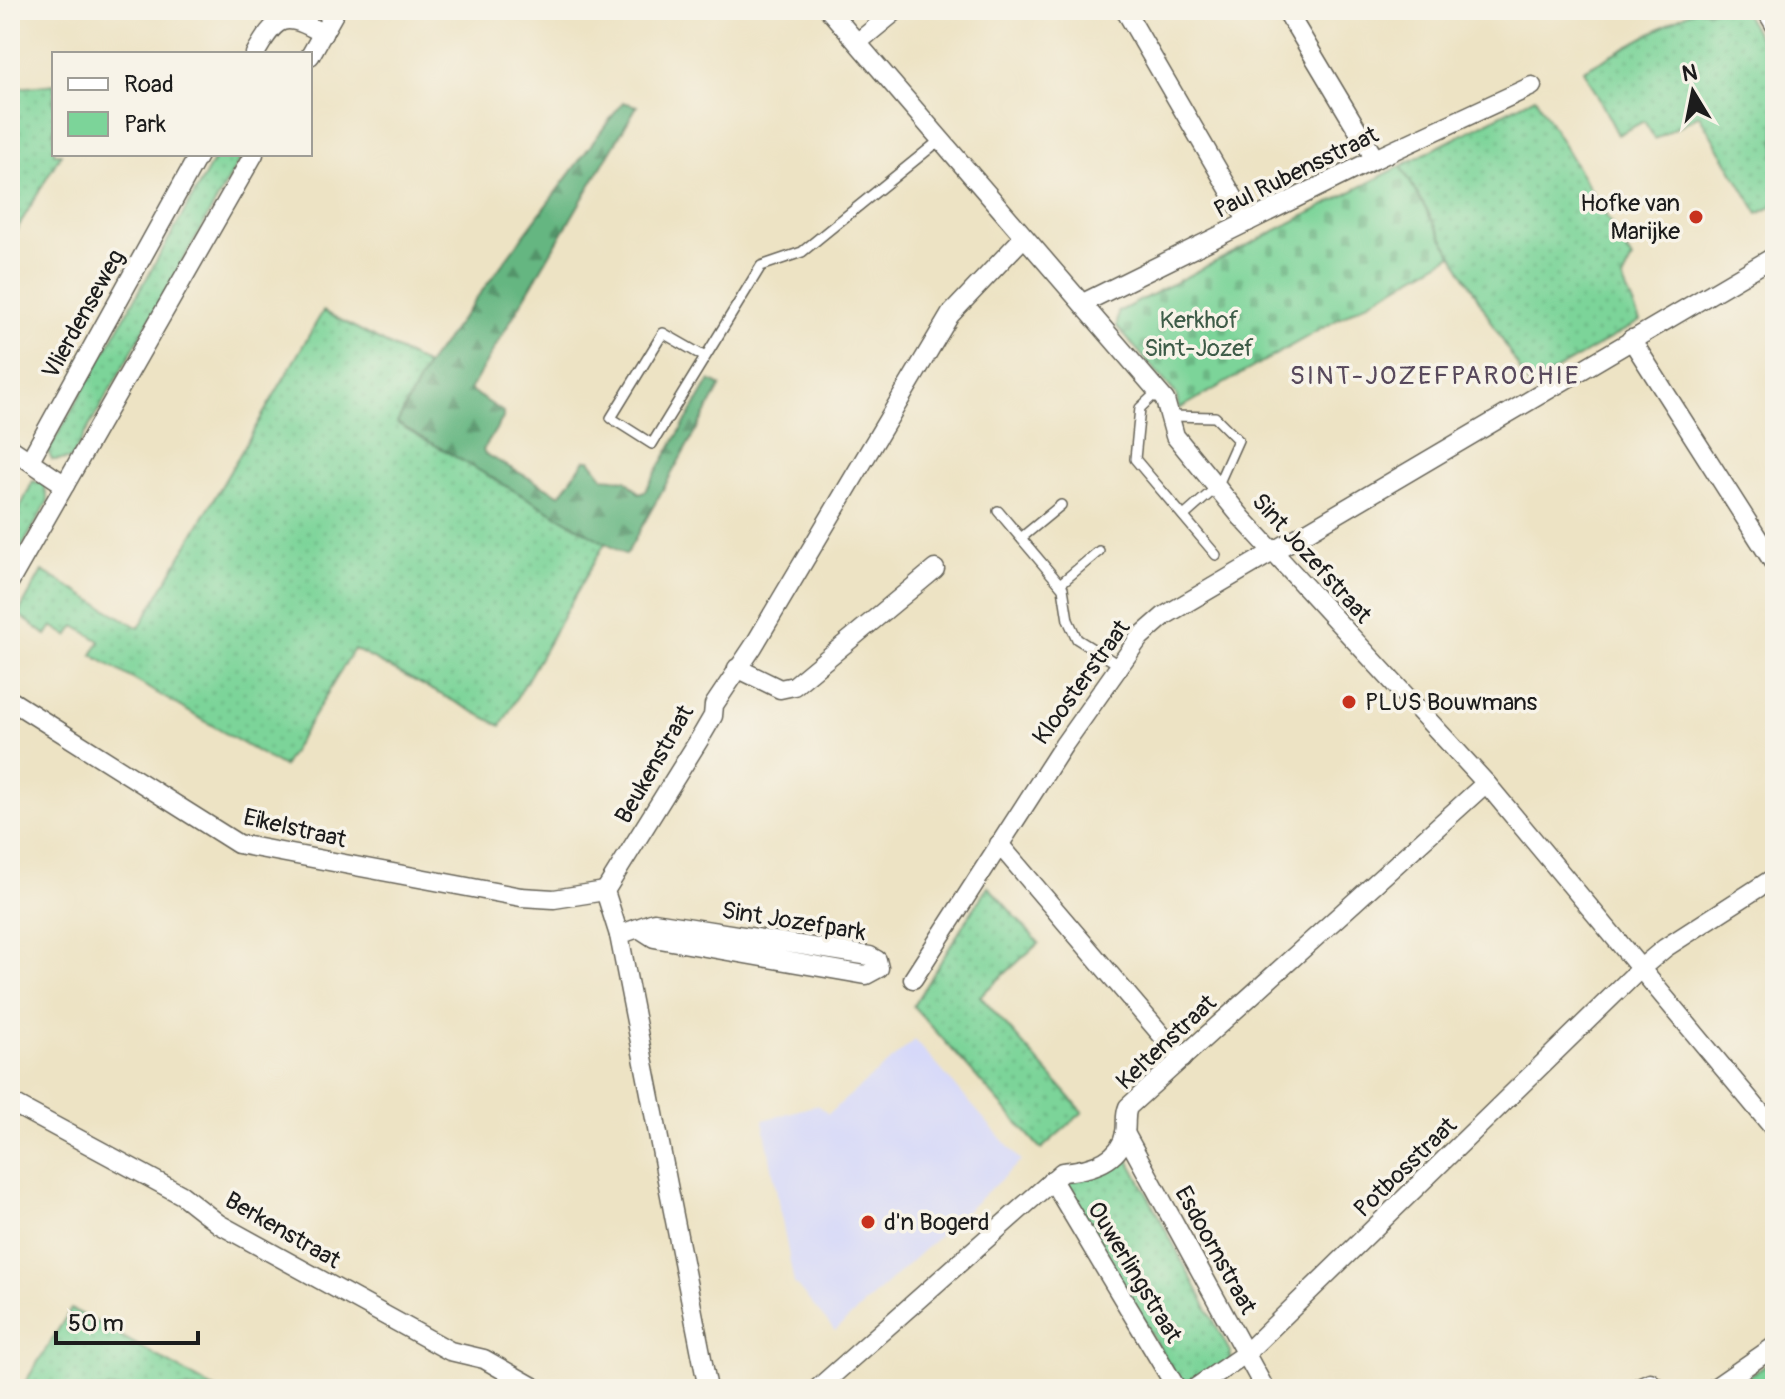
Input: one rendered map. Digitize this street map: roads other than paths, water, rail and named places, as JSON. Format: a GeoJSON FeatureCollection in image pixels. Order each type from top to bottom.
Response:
{"type":"FeatureCollection","features":[{"type":"Feature","properties":{"kind":"street"},"geometry":{"type":"LineString","coordinates":[[312,53],[336,10]]}},
{"type":"Feature","properties":{"kind":"street","name":"Sint Jozefstraat"},"geometry":{"type":"LineString","coordinates":[[829,10],[1158,391],[1165,400],[1175,436],[1271,552],[1486,783],[1775,1130]]}},
{"type":"Feature","properties":{"kind":"street"},"geometry":{"type":"LineString","coordinates":[[858,42],[897,10]]}},
{"type":"Feature","properties":{"kind":"street"},"geometry":{"type":"LineString","coordinates":[[1125,10],[1248,222]]}},
{"type":"Feature","properties":{"kind":"street"},"geometry":{"type":"LineString","coordinates":[[1286,10],[1375,159]]}},
{"type":"Feature","properties":{"kind":"street"},"geometry":{"type":"LineString","coordinates":[[1766,10],[1775,25]]}},
{"type":"Feature","properties":{"kind":"street"},"geometry":{"type":"LineString","coordinates":[[256,52],[270,27],[285,18],[302,21],[323,34]]}},
{"type":"Feature","properties":{"kind":"street","name":"Paul Rubensstraat"},"geometry":{"type":"LineString","coordinates":[[1083,303],[1375,159],[1532,86]]}},
{"type":"Feature","properties":{"kind":"street","name":"Vlierdenseweg"},"geometry":{"type":"LineString","coordinates":[[30,460],[198,156]]}},
{"type":"Feature","properties":{"kind":"street"},"geometry":{"type":"LineString","coordinates":[[10,581],[253,156]]}},
{"type":"Feature","properties":{"kind":"street","name":"Beukenstraat"},"geometry":{"type":"LineString","coordinates":[[605,891],[699,740],[713,716],[714,705],[753,647],[950,315],[1023,238]]}},
{"type":"Feature","properties":{"kind":"street","name":"Kloosterstraat"},"geometry":{"type":"LineString","coordinates":[[999,844],[1119,665],[1140,637],[1164,616],[1775,256]]}},
{"type":"Feature","properties":{"kind":"street"},"geometry":{"type":"LineString","coordinates":[[1631,339],[1775,565]]}},
{"type":"Feature","properties":{"kind":"street"},"geometry":{"type":"LineString","coordinates":[[10,448],[65,485]]}},
{"type":"Feature","properties":{"kind":"street"},"geometry":{"type":"LineString","coordinates":[[1758,536],[1775,525]]}},
{"type":"Feature","properties":{"kind":"street"},"geometry":{"type":"LineString","coordinates":[[737,668],[780,689],[794,686],[935,569]]}},
{"type":"Feature","properties":{"kind":"street","name":"Eikelstraat"},"geometry":{"type":"LineString","coordinates":[[10,700],[238,844],[521,897],[554,899],[605,891]]}},
{"type":"Feature","properties":{"kind":"street","name":"Keltenstraat"},"geometry":{"type":"LineString","coordinates":[[817,1389],[1062,1172],[1104,1161],[1117,1151],[1125,1133],[1124,1117],[1128,1107],[1486,783]]}},
{"type":"Feature","properties":{"kind":"street"},"geometry":{"type":"LineString","coordinates":[[913,979],[999,844],[1182,1059]]}},
{"type":"Feature","properties":{"kind":"street","name":"Potbosstraat"},"geometry":{"type":"LineString","coordinates":[[1194,1389],[1245,1354],[1640,969],[1665,948],[1775,877]]}},
{"type":"Feature","properties":{"kind":"street"},"geometry":{"type":"LineString","coordinates":[[605,891],[619,935],[708,1389]]}},
{"type":"Feature","properties":{"kind":"street","name":"Sint Jozefpark"},"geometry":{"type":"LineString","coordinates":[[619,935],[654,922],[870,956],[877,960],[879,968],[866,975],[654,938],[640,929]]}},
{"type":"Feature","properties":{"kind":"street","name":"Berkenstraat"},"geometry":{"type":"LineString","coordinates":[[10,1102],[182,1195],[219,1224],[450,1351],[484,1359],[537,1389]]}},
{"type":"Feature","properties":{"kind":"street","name":"Esdoornstraat"},"geometry":{"type":"LineString","coordinates":[[1125,1133],[1265,1389]]}},
{"type":"Feature","properties":{"kind":"street","name":"Ouwerlingstraat"},"geometry":{"type":"LineString","coordinates":[[1052,1180],[1177,1389]]}},
{"type":"Feature","properties":{"kind":"street"},"geometry":{"type":"LineString","coordinates":[[1713,1389],[1775,1346]]}},
{"type":"Feature","properties":{"kind":"street"},"geometry":{"type":"LineString","coordinates":[[1634,1389],[1650,1382],[1659,1389]]}},
{"type":"Feature","properties":{"kind":"lane"},"geometry":{"type":"LineString","coordinates":[[705,357],[663,333],[611,418],[652,444],[761,266],[802,252],[940,140]]}},
{"type":"Feature","properties":{"kind":"lane"},"geometry":{"type":"LineString","coordinates":[[1158,391],[1140,408],[1135,459],[1216,555]]}},
{"type":"Feature","properties":{"kind":"lane"},"geometry":{"type":"LineString","coordinates":[[1170,416],[1215,417],[1238,440],[1217,487],[1184,516]]}},
{"type":"Feature","properties":{"kind":"lane"},"geometry":{"type":"LineString","coordinates":[[1021,538],[1061,505]]}},
{"type":"Feature","properties":{"kind":"lane"},"geometry":{"type":"LineString","coordinates":[[998,511],[1060,584],[1068,620],[1077,639],[1119,665]]}},
{"type":"Feature","properties":{"kind":"lane"},"geometry":{"type":"LineString","coordinates":[[1060,584],[1099,551]]}},
{"type":"Feature","properties":{"kind":"place","name":"Hofke van Marijke"},"geometry":{"type":"Point","coordinates":[1696,217]}},
{"type":"Feature","properties":{"kind":"place","name":"PLUS Bouwmans"},"geometry":{"type":"Point","coordinates":[1349,702]}},
{"type":"Feature","properties":{"kind":"place","name":"d'n Bogerd"},"geometry":{"type":"Point","coordinates":[868,1222]}},
{"type":"Feature","properties":{"kind":"district","name":"SINT-JOZEFPAROCHIE"},"geometry":{"type":"Point","coordinates":[1435,375]}},
{"type":"Feature","properties":{"kind":"park label","name":"Kerkhof Sint-Jozef"},"geometry":{"type":"Point","coordinates":[1199,334]}}]}
